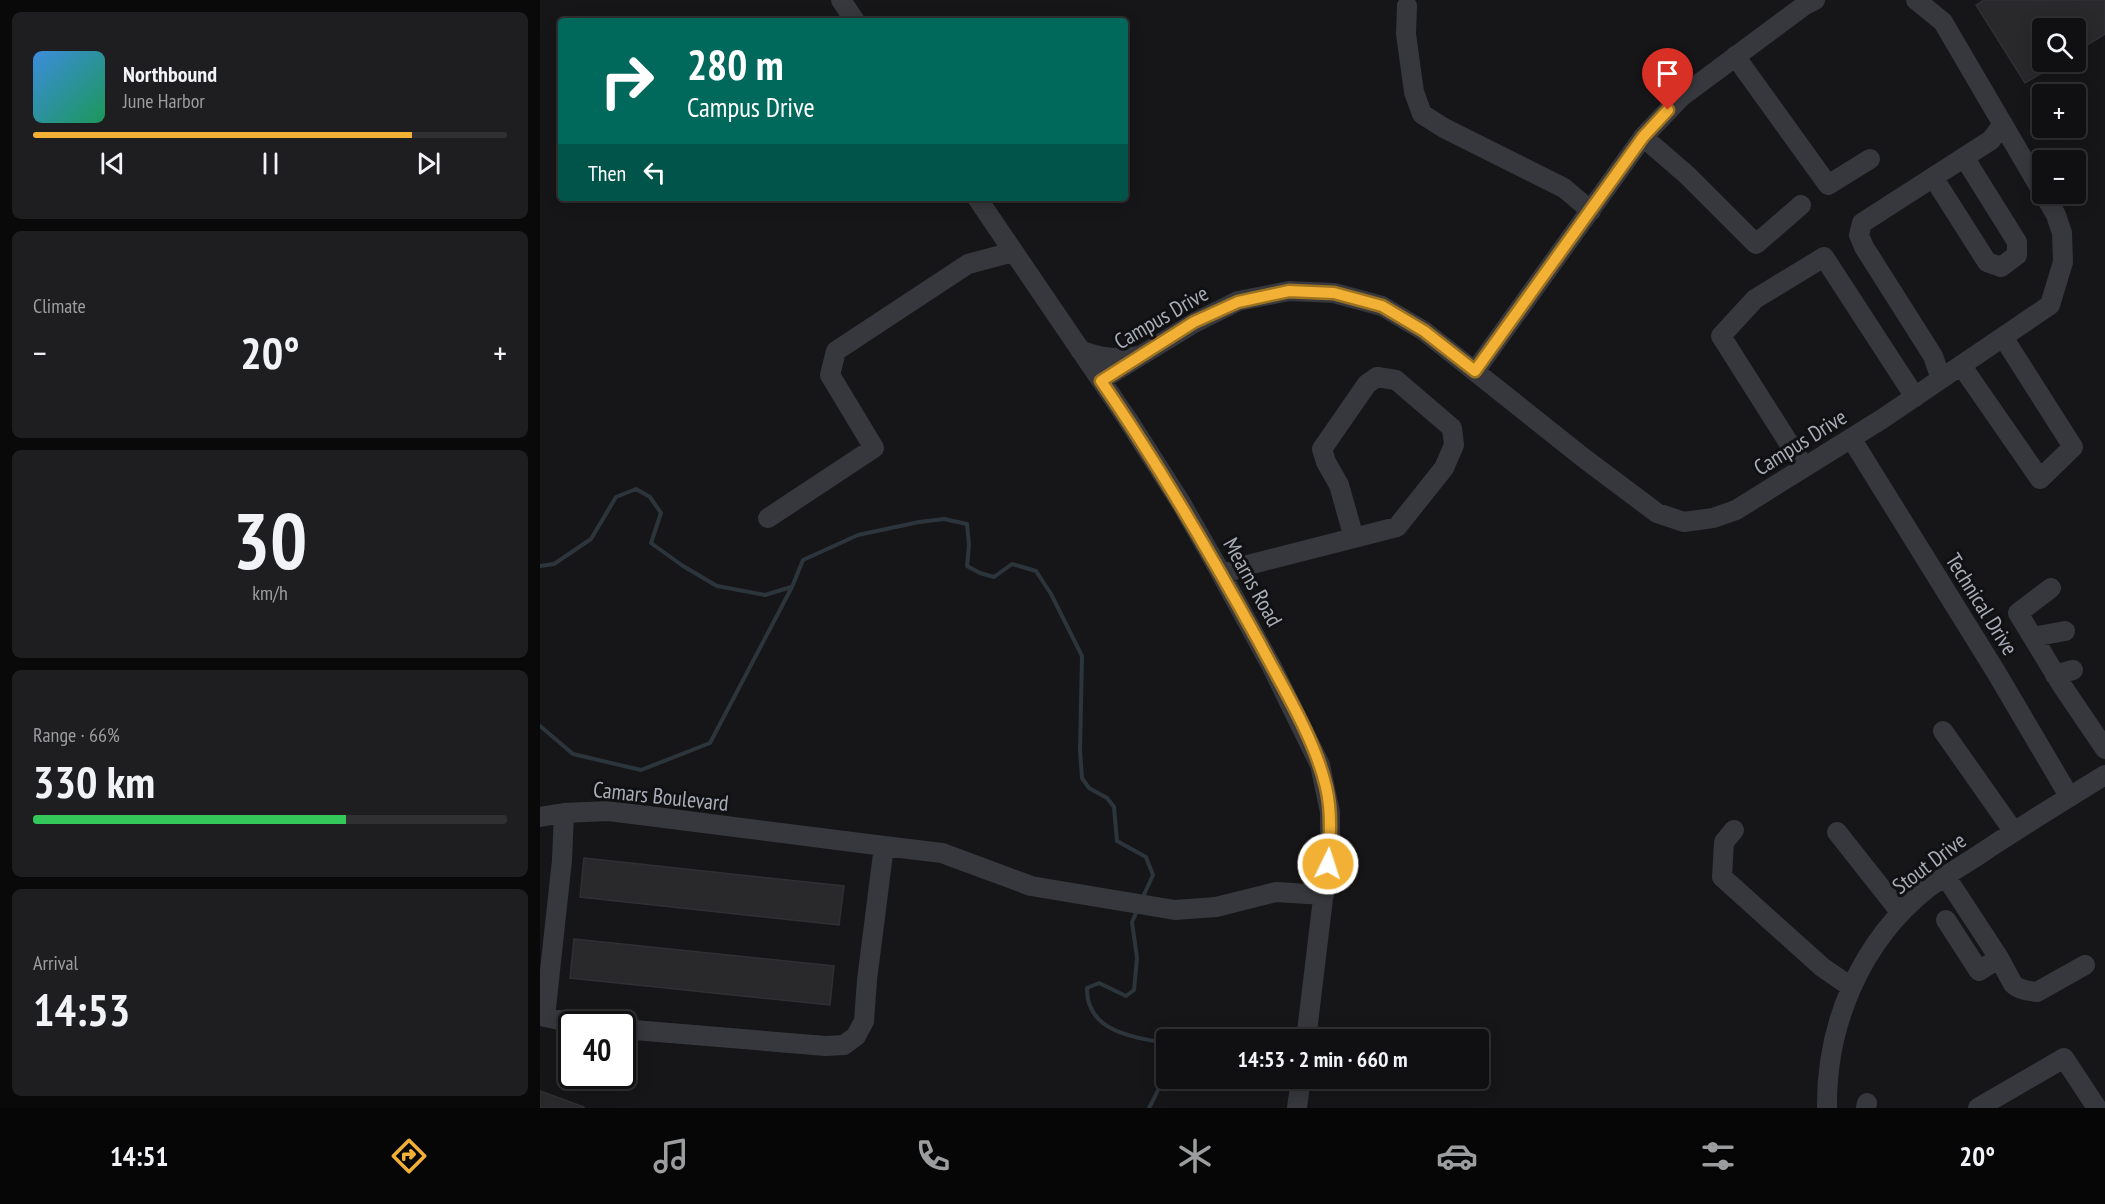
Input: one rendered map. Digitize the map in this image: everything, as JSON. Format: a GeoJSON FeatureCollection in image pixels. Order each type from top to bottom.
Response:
{"type":"FeatureCollection","features":[{"type":"Feature","properties":{"kind":"street"},"geometry":{"type":"LineString","coordinates":[[841,0],[853,18]]}},
{"type":"Feature","properties":{"kind":"street"},"geometry":{"type":"LineString","coordinates":[[1475,371],[1643,137],[1681,96],[1815,0]]}},
{"type":"Feature","properties":{"kind":"street","name":"Campus Drive"},"geometry":{"type":"LineString","coordinates":[[1916,0],[1943,22],[2032,174]]}},
{"type":"Feature","properties":{"kind":"street"},"geometry":{"type":"LineString","coordinates":[[1407,6],[1406,34],[1414,92],[1422,114],[1444,128],[1564,188],[1591,211]]}},
{"type":"Feature","properties":{"kind":"street"},"geometry":{"type":"LineString","coordinates":[[1735,57],[1828,185],[1870,159]]}},
{"type":"Feature","properties":{"kind":"street"},"geometry":{"type":"LineString","coordinates":[[1941,379],[1933,356],[1864,247],[1859,235],[1862,223],[1991,140],[2003,124]]}},
{"type":"Feature","properties":{"kind":"street"},"geometry":{"type":"LineString","coordinates":[[1643,137],[1687,175],[1756,244],[1801,205]]}},
{"type":"Feature","properties":{"kind":"street"},"geometry":{"type":"LineString","coordinates":[[1933,177],[1987,262],[2001,267],[2017,255],[2017,242],[1964,157]]}},
{"type":"Feature","properties":{"kind":"street","name":"Mearns Road"},"geometry":{"type":"LineString","coordinates":[[979,201],[1181,503],[1272,667],[1320,765],[1330,812],[1330,840],[1307,1029]]}},
{"type":"Feature","properties":{"kind":"street","name":"Campus Drive"},"geometry":{"type":"LineString","coordinates":[[1101,381],[1194,322],[1238,302],[1289,291],[1334,293],[1382,306],[1424,331],[1657,513],[1684,522],[1713,518],[1736,510],[1851,438],[2050,305],[2063,262],[2062,233],[2050,204]]}},
{"type":"Feature","properties":{"kind":"street"},"geometry":{"type":"LineString","coordinates":[[768,518],[874,448],[830,375],[836,351],[968,264],[1013,252]]}},
{"type":"Feature","properties":{"kind":"street"},"geometry":{"type":"LineString","coordinates":[[1804,467],[1720,336],[1755,299],[1824,257],[1915,397]]}},
{"type":"Feature","properties":{"kind":"street"},"geometry":{"type":"LineString","coordinates":[[1961,365],[2040,479],[2073,447],[2003,337]]}},
{"type":"Feature","properties":{"kind":"street"},"geometry":{"type":"LineString","coordinates":[[1080,350],[1105,358],[1121,359],[1141,356]]}},
{"type":"Feature","properties":{"kind":"street"},"geometry":{"type":"LineString","coordinates":[[1222,575],[1244,566],[1354,538],[1397,526],[1444,468],[1454,445],[1452,428],[1396,380],[1389,377],[1377,377],[1367,384],[1323,449],[1326,462],[1339,486],[1354,538]]}},
{"type":"Feature","properties":{"kind":"street","name":"Technical Drive"},"geometry":{"type":"LineString","coordinates":[[1851,438],[1996,672],[2069,796]]}},
{"type":"Feature","properties":{"kind":"street"},"geometry":{"type":"LineString","coordinates":[[2050,588],[2018,613],[2033,637],[2064,672],[2105,749]]}},
{"type":"Feature","properties":{"kind":"street"},"geometry":{"type":"LineString","coordinates":[[2033,637],[2066,631]]}},
{"type":"Feature","properties":{"kind":"street"},"geometry":{"type":"LineString","coordinates":[[1943,731],[2014,832]]}},
{"type":"Feature","properties":{"kind":"street","name":"Stout Drive"},"geometry":{"type":"LineString","coordinates":[[1827,1108],[1833,1038],[1851,987],[1873,947],[1901,913],[1929,888],[2069,796],[2104,779]]}},
{"type":"Feature","properties":{"kind":"street","name":"Camars Boulevard"},"geometry":{"type":"LineString","coordinates":[[558,1020],[543,1017],[562,860],[564,813],[609,811],[942,853],[1031,886],[1175,910],[1216,907],[1276,892],[1324,895]]}},
{"type":"Feature","properties":{"kind":"street"},"geometry":{"type":"LineString","coordinates":[[540,817],[564,813]]}},
{"type":"Feature","properties":{"kind":"street"},"geometry":{"type":"LineString","coordinates":[[1734,830],[1724,842],[1722,877],[1822,967],[1851,987]]}},
{"type":"Feature","properties":{"kind":"street"},"geometry":{"type":"LineString","coordinates":[[1837,832],[1901,913]]}},
{"type":"Feature","properties":{"kind":"street"},"geometry":{"type":"LineString","coordinates":[[636,1030],[826,1046],[844,1045],[856,1036],[864,1021],[884,846]]}},
{"type":"Feature","properties":{"kind":"street"},"geometry":{"type":"LineString","coordinates":[[1946,877],[2016,987],[2029,992],[2037,992],[2085,965]]}},
{"type":"Feature","properties":{"kind":"street"},"geometry":{"type":"LineString","coordinates":[[1946,920],[1979,971],[1999,958]]}},
{"type":"Feature","properties":{"kind":"street"},"geometry":{"type":"LineString","coordinates":[[1978,1108],[2064,1058],[2097,1108]]}},
{"type":"Feature","properties":{"kind":"street"},"geometry":{"type":"LineString","coordinates":[[1297,1108],[1300,1089]]}},
{"type":"Feature","properties":{"kind":"building"},"geometry":{"type":"Polygon","coordinates":[[[1984,0],[2105,0],[2105,34],[2086,46],[2086,18],[2032,18],[2032,72],[2043,72],[2025,83],[1976,5],[1984,0]]]}},
{"type":"Feature","properties":{"kind":"building"},"geometry":{"type":"Polygon","coordinates":[[[584,858],[844,886],[839,925],[580,897],[584,858]]]}},
{"type":"Feature","properties":{"kind":"building"},"geometry":{"type":"Polygon","coordinates":[[[574,939],[834,966],[830,1005],[570,978],[574,939]]]}},
{"type":"Feature","properties":{"kind":"building"},"geometry":{"type":"Polygon","coordinates":[[[540,1091],[584,1107],[584,1108],[540,1108],[540,1091]]]}},
{"type":"Feature","properties":{"kind":"waterway"},"geometry":{"type":"LineString","coordinates":[[540,566],[554,564],[591,539],[616,497],[636,489],[650,497],[661,513],[651,543],[683,566],[717,586],[765,595],[791,587]]}},
{"type":"Feature","properties":{"kind":"waterway"},"geometry":{"type":"LineString","coordinates":[[540,726],[573,754],[641,770],[710,743],[792,587],[803,560],[858,535],[944,519],[967,524],[969,545],[967,566],[994,577],[1012,564],[1036,571],[1051,594],[1082,656],[1080,751],[1082,778],[1089,788],[1107,798],[1114,807],[1117,841],[1146,857],[1153,875],[1142,899]]}},
{"type":"Feature","properties":{"kind":"waterway"},"geometry":{"type":"LineString","coordinates":[[1137,911],[1132,922],[1137,958],[1134,990],[1126,996],[1099,983],[1087,988],[1089,1002],[1101,1022],[1123,1034],[1160,1042],[1164,1060],[1163,1076],[1149,1108]]}},
{"type":"Feature","properties":{"kind":"route"},"geometry":{"type":"LineString","coordinates":[[1328,864],[1330,812],[1320,765],[1309,740],[1272,667],[1181,503],[1101,381],[1194,322],[1238,302],[1289,291],[1334,293],[1382,306],[1424,331],[1475,371],[1643,137],[1668,110]]}}]}
